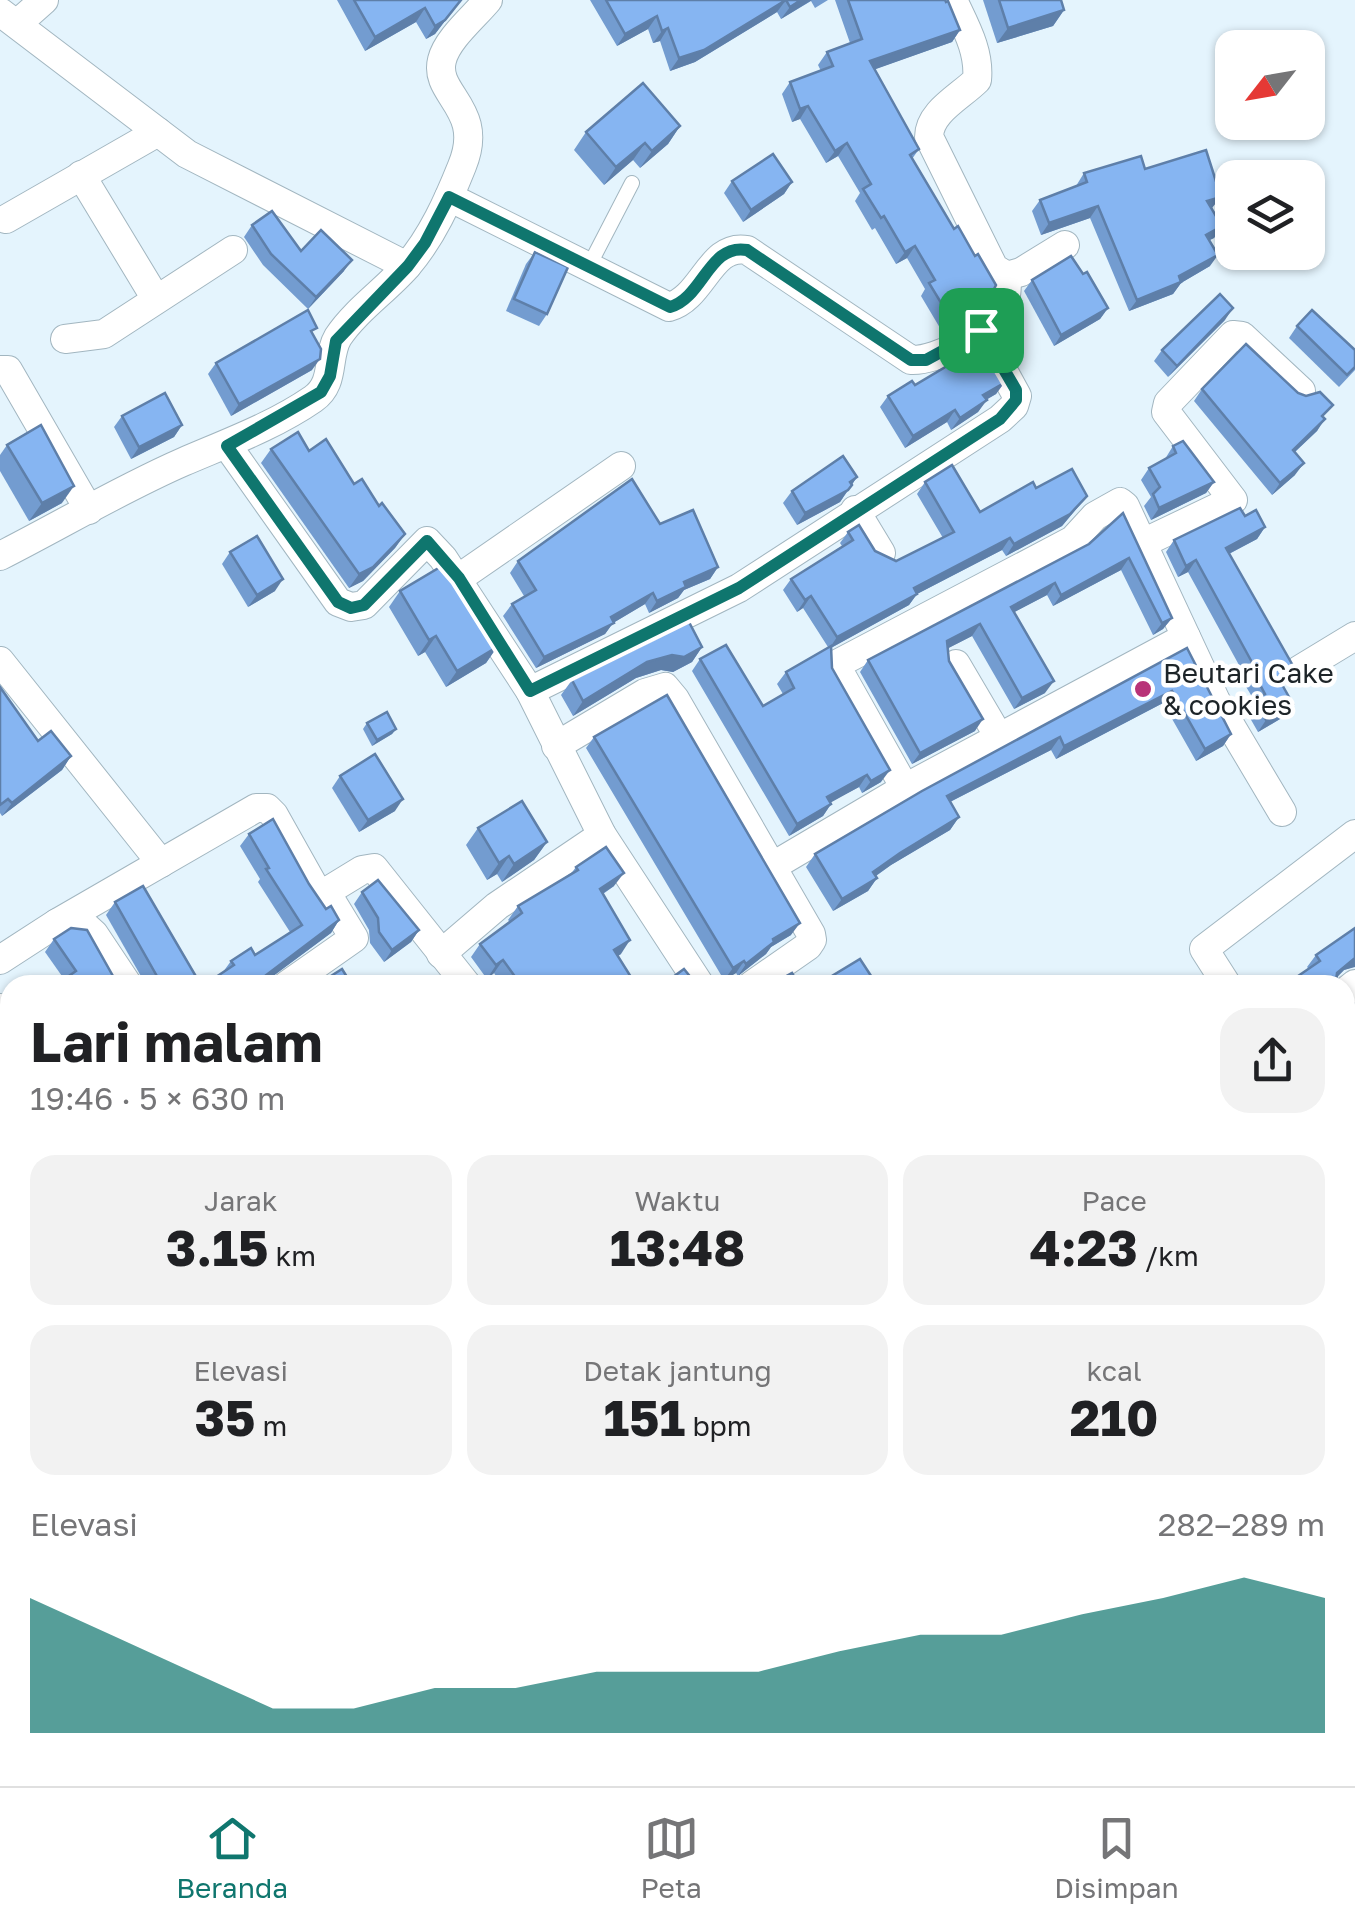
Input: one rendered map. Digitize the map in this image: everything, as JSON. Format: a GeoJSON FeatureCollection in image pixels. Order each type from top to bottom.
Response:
{"type":"FeatureCollection","features":[{"type":"Feature","properties":{"kind":"street"},"geometry":{"type":"LineString","coordinates":[[44,0],[9,18],[187,154],[408,266]]}},
{"type":"Feature","properties":{"kind":"street"},"geometry":{"type":"LineString","coordinates":[[0,556],[183,462],[227,446],[321,392],[330,376],[336,341],[425,243],[467,155],[471,134],[442,75],[441,62],[488,0]]}},
{"type":"Feature","properties":{"kind":"street"},"geometry":{"type":"LineString","coordinates":[[953,0],[974,48],[977,80],[937,115],[928,126],[929,138],[994,268],[1007,276],[1021,272],[1065,245]]}},
{"type":"Feature","properties":{"kind":"street"},"geometry":{"type":"LineString","coordinates":[[6,219],[158,132]]}},
{"type":"Feature","properties":{"kind":"street"},"geometry":{"type":"LineString","coordinates":[[82,175],[156,300]]}},
{"type":"Feature","properties":{"kind":"street"},"geometry":{"type":"LineString","coordinates":[[449,197],[670,307],[687,299],[725,251],[747,250],[911,360],[926,360],[981,330],[1001,311],[1007,276]]}},
{"type":"Feature","properties":{"kind":"street"},"geometry":{"type":"LineString","coordinates":[[65,339],[104,334],[234,250]]}},
{"type":"Feature","properties":{"kind":"street"},"geometry":{"type":"LineString","coordinates":[[530,691],[739,588],[1000,419],[1014,406],[1016,390],[981,330]]}},
{"type":"Feature","properties":{"kind":"street"},"geometry":{"type":"LineString","coordinates":[[1143,543],[1233,500],[1166,412],[1168,403],[1233,335],[1242,336],[1301,391]]}},
{"type":"Feature","properties":{"kind":"street"},"geometry":{"type":"LineString","coordinates":[[0,370],[8,370],[89,510]]}},
{"type":"Feature","properties":{"kind":"street"},"geometry":{"type":"LineString","coordinates":[[227,446],[338,602],[351,608],[364,605],[427,541],[459,578],[530,691],[602,835],[693,975]]}},
{"type":"Feature","properties":{"kind":"street"},"geometry":{"type":"LineString","coordinates":[[459,578],[621,466]]}},
{"type":"Feature","properties":{"kind":"street"},"geometry":{"type":"LineString","coordinates":[[905,788],[839,670],[842,660],[1073,540],[1095,516],[1120,502],[1216,701],[1282,812]]}},
{"type":"Feature","properties":{"kind":"street"},"geometry":{"type":"LineString","coordinates":[[855,510],[880,554]]}},
{"type":"Feature","properties":{"kind":"street"},"geometry":{"type":"LineString","coordinates":[[1298,670],[1355,636]]}},
{"type":"Feature","properties":{"kind":"street"},"geometry":{"type":"LineString","coordinates":[[773,866],[905,788],[1186,637]]}},
{"type":"Feature","properties":{"kind":"street"},"geometry":{"type":"LineString","coordinates":[[0,661],[160,863]]}},
{"type":"Feature","properties":{"kind":"street"},"geometry":{"type":"LineString","coordinates":[[956,664],[999,737]]}},
{"type":"Feature","properties":{"kind":"street"},"geometry":{"type":"LineString","coordinates":[[556,746],[645,694],[665,687],[808,927],[812,940],[786,975]]}},
{"type":"Feature","properties":{"kind":"street"},"geometry":{"type":"LineString","coordinates":[[0,960],[256,808],[267,808],[315,888],[326,892],[354,938],[303,975]]}},
{"type":"Feature","properties":{"kind":"street"},"geometry":{"type":"LineString","coordinates":[[1221,975],[1204,949],[1355,834]]}},
{"type":"Feature","properties":{"kind":"street"},"geometry":{"type":"LineString","coordinates":[[441,954],[497,906],[602,835]]}},
{"type":"Feature","properties":{"kind":"street"},"geometry":{"type":"LineString","coordinates":[[326,892],[350,876],[374,868],[458,975]]}},
{"type":"Feature","properties":{"kind":"street"},"geometry":{"type":"LineString","coordinates":[[58,923],[82,923],[121,975]]}},
{"type":"Feature","properties":{"kind":"lane"},"geometry":{"type":"LineString","coordinates":[[588,266],[632,183]]}},
{"type":"Feature","properties":{"kind":"building"},"geometry":{"type":"Polygon","coordinates":[[[354,0],[461,0],[435,26],[425,8],[375,37],[354,0]]]}},
{"type":"Feature","properties":{"kind":"building"},"geometry":{"type":"Polygon","coordinates":[[[606,0],[786,0],[704,50],[679,58],[668,28],[662,31],[657,16],[625,34],[606,0]]]}},
{"type":"Feature","properties":{"kind":"building"},"geometry":{"type":"Polygon","coordinates":[[[848,0],[945,0],[960,30],[870,61],[919,149],[910,155],[954,229],[958,226],[996,285],[949,316],[929,283],[935,280],[915,246],[905,252],[863,189],[871,184],[847,143],[835,151],[808,106],[800,109],[790,82],[833,66],[827,52],[862,39],[848,0]]]}},
{"type":"Feature","properties":{"kind":"building"},"geometry":{"type":"Polygon","coordinates":[[[999,0],[1061,0],[1064,10],[1008,28],[999,0]]]}},
{"type":"Feature","properties":{"kind":"building"},"geometry":{"type":"Polygon","coordinates":[[[643,83],[680,126],[652,151],[645,143],[616,167],[586,132],[643,83]]]}},
{"type":"Feature","properties":{"kind":"building"},"geometry":{"type":"Polygon","coordinates":[[[1206,150],[1215,178],[1215,199],[1207,201],[1215,214],[1215,230],[1206,235],[1215,257],[1179,276],[1181,282],[1137,300],[1098,206],[1049,223],[1040,200],[1087,182],[1084,173],[1141,156],[1145,169],[1206,150]]]}},
{"type":"Feature","properties":{"kind":"building"},"geometry":{"type":"Polygon","coordinates":[[[773,154],[792,182],[751,210],[732,181],[773,154]]]}},
{"type":"Feature","properties":{"kind":"building"},"geometry":{"type":"Polygon","coordinates":[[[272,211],[301,251],[321,230],[352,260],[316,297],[271,254],[252,225],[272,211]]]}},
{"type":"Feature","properties":{"kind":"building"},"geometry":{"type":"Polygon","coordinates":[[[535,252],[568,267],[547,314],[514,299],[535,252]]]}},
{"type":"Feature","properties":{"kind":"building"},"geometry":{"type":"Polygon","coordinates":[[[1071,256],[1083,274],[1087,272],[1108,308],[1061,335],[1032,280],[1071,256]]]}},
{"type":"Feature","properties":{"kind":"building"},"geometry":{"type":"Polygon","coordinates":[[[1220,294],[1233,308],[1177,366],[1162,350],[1220,294]]]}},
{"type":"Feature","properties":{"kind":"building"},"geometry":{"type":"Polygon","coordinates":[[[308,310],[317,328],[311,331],[321,349],[320,359],[239,404],[216,363],[308,310]]]}},
{"type":"Feature","properties":{"kind":"building"},"geometry":{"type":"Polygon","coordinates":[[[1312,310],[1355,350],[1355,367],[1347,375],[1297,326],[1312,310]]]}},
{"type":"Feature","properties":{"kind":"building"},"geometry":{"type":"Polygon","coordinates":[[[984,344],[1004,383],[983,395],[987,400],[960,418],[955,410],[913,436],[888,396],[912,381],[915,385],[984,344]]]}},
{"type":"Feature","properties":{"kind":"building"},"geometry":{"type":"Polygon","coordinates":[[[1246,344],[1298,393],[1306,396],[1320,392],[1333,405],[1322,416],[1325,419],[1293,450],[1304,463],[1280,483],[1202,389],[1246,344]]]}},
{"type":"Feature","properties":{"kind":"building"},"geometry":{"type":"Polygon","coordinates":[[[165,393],[182,425],[139,447],[122,416],[165,393]]]}},
{"type":"Feature","properties":{"kind":"building"},"geometry":{"type":"Polygon","coordinates":[[[41,425],[74,486],[42,503],[7,445],[41,425]]]}},
{"type":"Feature","properties":{"kind":"building"},"geometry":{"type":"Polygon","coordinates":[[[298,432],[309,451],[326,439],[354,484],[362,479],[379,506],[382,503],[405,534],[373,567],[359,574],[271,449],[298,432]]]}},
{"type":"Feature","properties":{"kind":"building"},"geometry":{"type":"Polygon","coordinates":[[[1183,441],[1214,482],[1159,508],[1153,494],[1160,487],[1149,468],[1176,453],[1173,446],[1183,441]]]}},
{"type":"Feature","properties":{"kind":"building"},"geometry":{"type":"Polygon","coordinates":[[[843,456],[857,477],[850,482],[852,485],[805,513],[792,491],[843,456]]]}},
{"type":"Feature","properties":{"kind":"building"},"geometry":{"type":"Polygon","coordinates":[[[952,465],[980,512],[1033,482],[1036,488],[1072,469],[1087,496],[1070,514],[1014,544],[1010,538],[914,588],[917,594],[837,637],[811,596],[805,600],[791,579],[853,540],[848,532],[859,525],[875,551],[896,561],[954,532],[925,482],[952,465]]]}},
{"type":"Feature","properties":{"kind":"building"},"geometry":{"type":"Polygon","coordinates":[[[632,479],[660,524],[693,510],[718,567],[684,582],[686,587],[657,601],[653,593],[611,617],[614,623],[544,657],[512,604],[536,590],[518,561],[632,479]]]}},
{"type":"Feature","properties":{"kind":"building"},"geometry":{"type":"Polygon","coordinates":[[[1240,508],[1245,516],[1256,510],[1265,527],[1226,548],[1296,671],[1280,681],[1293,704],[1266,720],[1254,700],[1265,694],[1251,668],[1254,666],[1196,560],[1186,566],[1174,540],[1240,508]]]}},
{"type":"Feature","properties":{"kind":"building"},"geometry":{"type":"Polygon","coordinates":[[[1123,513],[1172,618],[1162,623],[1129,558],[1061,595],[1055,583],[1011,607],[1054,681],[1022,698],[980,624],[947,641],[949,661],[983,719],[920,753],[868,660],[1089,544],[1123,513]]]}},
{"type":"Feature","properties":{"kind":"building"},"geometry":{"type":"Polygon","coordinates":[[[257,536],[283,579],[257,595],[230,552],[257,536]]]}},
{"type":"Feature","properties":{"kind":"building"},"geometry":{"type":"Polygon","coordinates":[[[447,563],[497,647],[457,671],[436,636],[429,640],[400,591],[447,563]]]}},
{"type":"Feature","properties":{"kind":"building"},"geometry":{"type":"Polygon","coordinates":[[[689,622],[702,647],[684,657],[672,655],[647,662],[583,701],[572,680],[689,622]]]}},
{"type":"Feature","properties":{"kind":"building"},"geometry":{"type":"Polygon","coordinates":[[[726,645],[763,706],[794,688],[786,672],[831,646],[832,668],[890,770],[871,781],[867,775],[827,797],[831,804],[797,824],[700,659],[726,645]]]}},
{"type":"Feature","properties":{"kind":"building"},"geometry":{"type":"Polygon","coordinates":[[[1187,648],[1231,734],[1205,749],[1172,691],[1064,746],[1060,737],[947,796],[959,817],[900,853],[873,872],[877,878],[842,899],[815,854],[922,791],[1187,648]]]}},
{"type":"Feature","properties":{"kind":"building"},"geometry":{"type":"Polygon","coordinates":[[[0,687],[38,741],[51,731],[71,756],[12,803],[8,799],[0,805],[0,687]]]}},
{"type":"Feature","properties":{"kind":"building"},"geometry":{"type":"Polygon","coordinates":[[[667,695],[800,923],[773,939],[746,964],[744,961],[733,968],[594,737],[667,695]]]}},
{"type":"Feature","properties":{"kind":"building"},"geometry":{"type":"Polygon","coordinates":[[[387,712],[396,729],[377,740],[367,723],[387,712]]]}},
{"type":"Feature","properties":{"kind":"building"},"geometry":{"type":"Polygon","coordinates":[[[375,754],[403,799],[368,820],[340,776],[375,754]]]}},
{"type":"Feature","properties":{"kind":"building"},"geometry":{"type":"Polygon","coordinates":[[[522,801],[547,842],[514,864],[509,856],[499,863],[478,828],[522,801]]]}},
{"type":"Feature","properties":{"kind":"building"},"geometry":{"type":"Polygon","coordinates":[[[273,819],[309,884],[339,920],[266,975],[219,975],[251,948],[255,955],[302,925],[249,834],[273,819]]]}},
{"type":"Feature","properties":{"kind":"building"},"geometry":{"type":"Polygon","coordinates":[[[606,847],[624,873],[600,889],[630,940],[614,950],[630,975],[514,975],[503,960],[496,965],[480,944],[522,913],[518,906],[578,870],[576,867],[606,847]]]}},
{"type":"Feature","properties":{"kind":"building"},"geometry":{"type":"Polygon","coordinates":[[[378,880],[419,930],[392,950],[379,932],[378,918],[362,892],[378,880]]]}},
{"type":"Feature","properties":{"kind":"building"},"geometry":{"type":"Polygon","coordinates":[[[143,886],[195,975],[156,975],[115,902],[143,886]]]}},
{"type":"Feature","properties":{"kind":"building"},"geometry":{"type":"Polygon","coordinates":[[[71,928],[87,930],[112,975],[70,975],[76,971],[54,939],[71,928]]]}},
{"type":"Feature","properties":{"kind":"building"},"geometry":{"type":"Polygon","coordinates":[[[1355,928],[1355,958],[1337,975],[1300,975],[1320,961],[1316,955],[1355,928]]]}},
{"type":"Feature","properties":{"kind":"building"},"geometry":{"type":"Polygon","coordinates":[[[860,959],[870,975],[834,975],[860,959]]]}},
{"type":"Feature","properties":{"kind":"place","name":"Beutari Cake & cookies"},"geometry":{"type":"Point","coordinates":[1143,689]}},
{"type":"Feature","properties":{"kind":"route"},"geometry":{"type":"LineString","coordinates":[[449,197],[670,307],[687,299],[725,251],[735,248],[747,250],[911,360],[926,360],[948,351],[981,330],[1016,390],[1014,406],[1000,419],[739,588],[530,691],[459,578],[427,541],[364,605],[351,608],[338,602],[227,446],[321,392],[330,376],[336,341],[408,266],[449,197]]}}]}
